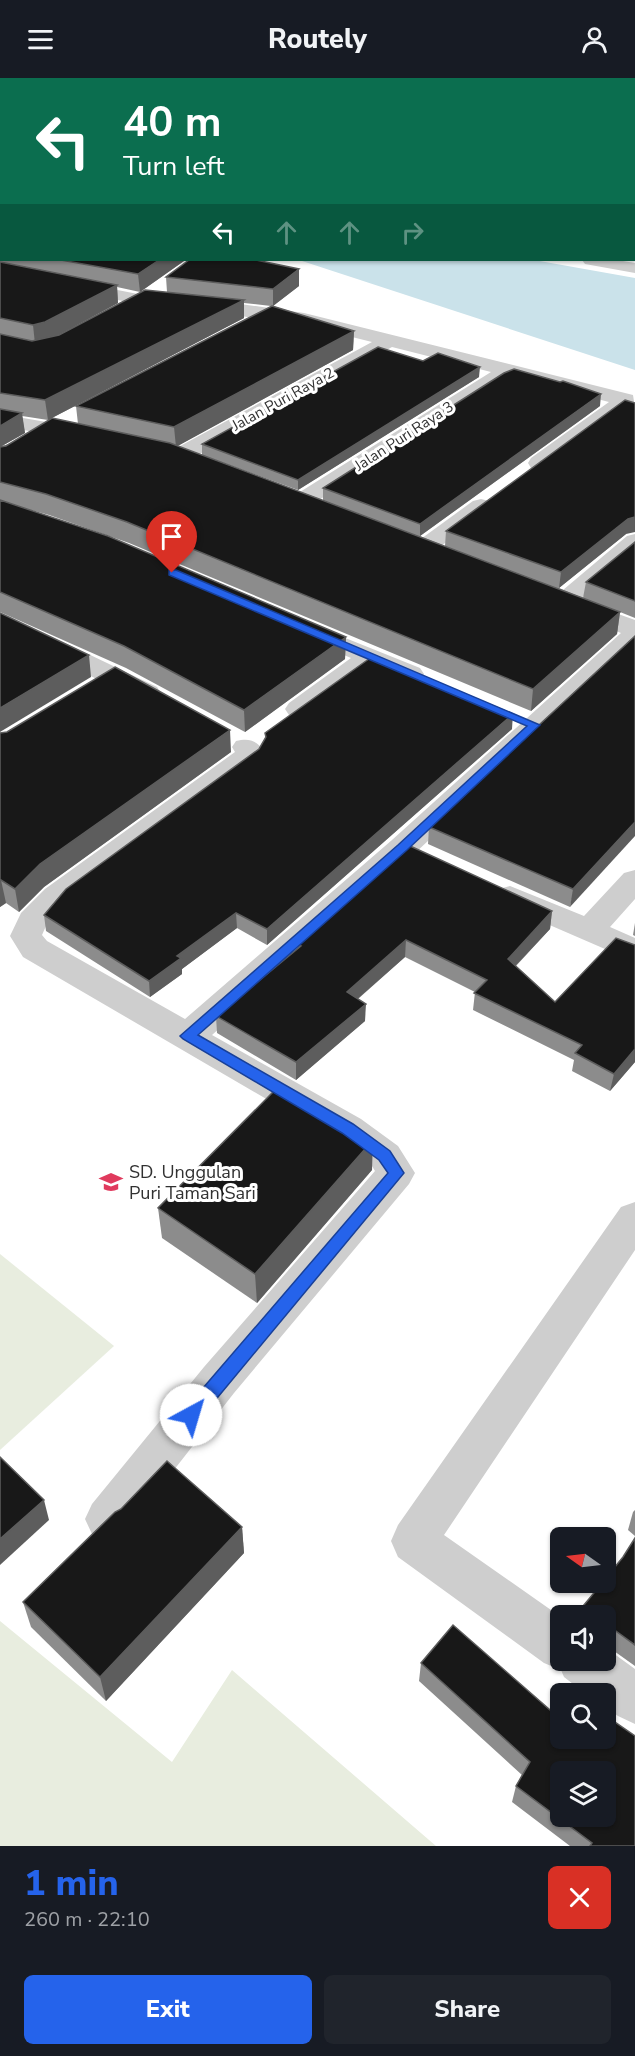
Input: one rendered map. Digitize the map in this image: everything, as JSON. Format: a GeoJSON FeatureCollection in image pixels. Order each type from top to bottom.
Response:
{"type":"FeatureCollection","features":[{"type":"Feature","properties":{"kind":"street"},"geometry":{"type":"LineString","coordinates":[[19,261],[213,306],[304,320],[630,400]]}},
{"type":"Feature","properties":{"kind":"street"},"geometry":{"type":"LineString","coordinates":[[596,261],[635,268]]}},
{"type":"Feature","properties":{"kind":"street"},"geometry":{"type":"LineString","coordinates":[[0,272],[156,292]]}},
{"type":"Feature","properties":{"kind":"street"},"geometry":{"type":"LineString","coordinates":[[113,316],[156,292]]}},
{"type":"Feature","properties":{"kind":"street"},"geometry":{"type":"LineString","coordinates":[[241,330],[272,314]]}},
{"type":"Feature","properties":{"kind":"street","name":"Jalan Puri Raya 2"},"geometry":{"type":"LineString","coordinates":[[179,456],[388,341]]}},
{"type":"Feature","properties":{"kind":"street","name":"Jalan Puri Raya 3"},"geometry":{"type":"LineString","coordinates":[[300,502],[508,369]]}},
{"type":"Feature","properties":{"kind":"street"},"geometry":{"type":"LineString","coordinates":[[518,478],[630,400]]}},
{"type":"Feature","properties":{"kind":"street"},"geometry":{"type":"LineString","coordinates":[[20,447],[80,413]]}},
{"type":"Feature","properties":{"kind":"street"},"geometry":{"type":"LineString","coordinates":[[0,420],[101,438]]}},
{"type":"Feature","properties":{"kind":"street"},"geometry":{"type":"LineString","coordinates":[[156,451],[179,456],[201,465]]}},
{"type":"Feature","properties":{"kind":"street"},"geometry":{"type":"LineString","coordinates":[[422,549],[499,492]]}},
{"type":"Feature","properties":{"kind":"street"},"geometry":{"type":"LineString","coordinates":[[278,494],[322,511]]}},
{"type":"Feature","properties":{"kind":"street"},"geometry":{"type":"LineString","coordinates":[[400,541],[443,557]]}},
{"type":"Feature","properties":{"kind":"street"},"geometry":{"type":"LineString","coordinates":[[635,541],[551,597],[635,629]]}},
{"type":"Feature","properties":{"kind":"street"},"geometry":{"type":"LineString","coordinates":[[0,621],[117,676],[168,704]]}},
{"type":"Feature","properties":{"kind":"street"},"geometry":{"type":"LineString","coordinates":[[284,621],[430,682]]}},
{"type":"Feature","properties":{"kind":"street"},"geometry":{"type":"LineString","coordinates":[[188,1036],[403,848],[524,721],[635,634]]}},
{"type":"Feature","properties":{"kind":"street"},"geometry":{"type":"LineString","coordinates":[[108,1519],[219,1380],[396,1173],[385,1156],[348,1129],[35,949],[26,936],[32,921],[56,896],[248,756],[255,735],[370,657]]}},
{"type":"Feature","properties":{"kind":"street"},"geometry":{"type":"LineString","coordinates":[[87,694],[117,676]]}},
{"type":"Feature","properties":{"kind":"street"},"geometry":{"type":"LineString","coordinates":[[403,848],[436,862]]}},
{"type":"Feature","properties":{"kind":"street"},"geometry":{"type":"LineString","coordinates":[[588,931],[635,880]]}},
{"type":"Feature","properties":{"kind":"street"},"geometry":{"type":"LineString","coordinates":[[479,882],[635,951]]}},
{"type":"Feature","properties":{"kind":"street"},"geometry":{"type":"LineString","coordinates":[[550,1638],[414,1540],[635,1218]]}},
{"type":"Feature","properties":{"kind":"street"},"geometry":{"type":"LineString","coordinates":[[596,1671],[635,1699]]}},
{"type":"Feature","properties":{"kind":"shaded area"},"geometry":{"type":"Polygon","coordinates":[[[0,1254],[114,1346],[0,1450],[0,1254]]]}},
{"type":"Feature","properties":{"kind":"shaded area"},"geometry":{"type":"Polygon","coordinates":[[[0,1621],[172,1762],[232,1670],[436,1846],[0,1846],[0,1621]]]}},
{"type":"Feature","properties":{"kind":"water"},"geometry":{"type":"Polygon","coordinates":[[[302,261],[540,261],[635,278],[635,370],[302,261]]]}},
{"type":"Feature","properties":{"kind":"building"},"geometry":{"type":"Polygon","coordinates":[[[66,261],[158,261],[138,274],[66,261]]]}},
{"type":"Feature","properties":{"kind":"building"},"geometry":{"type":"Polygon","coordinates":[[[188,261],[261,261],[299,269],[273,289],[166,277],[188,261]]]}},
{"type":"Feature","properties":{"kind":"building"},"geometry":{"type":"Polygon","coordinates":[[[0,262],[117,285],[45,322],[33,325],[0,318],[0,262]]]}},
{"type":"Feature","properties":{"kind":"building"},"geometry":{"type":"Polygon","coordinates":[[[145,290],[244,300],[45,400],[0,393],[0,334],[32,341],[59,335],[145,290]]]}},
{"type":"Feature","properties":{"kind":"building"},"geometry":{"type":"Polygon","coordinates":[[[272,306],[354,331],[174,427],[76,406],[272,306]]]}},
{"type":"Feature","properties":{"kind":"building"},"geometry":{"type":"Polygon","coordinates":[[[378,347],[423,361],[438,353],[480,367],[298,480],[202,444],[378,347]]]}},
{"type":"Feature","properties":{"kind":"building"},"geometry":{"type":"Polygon","coordinates":[[[514,369],[563,381],[601,394],[420,524],[323,488],[504,373],[514,369]]]}},
{"type":"Feature","properties":{"kind":"building"},"geometry":{"type":"Polygon","coordinates":[[[625,400],[635,403],[635,517],[628,519],[561,572],[446,531],[625,400]]]}},
{"type":"Feature","properties":{"kind":"building"},"geometry":{"type":"Polygon","coordinates":[[[0,409],[22,413],[0,426],[0,409]]]}},
{"type":"Feature","properties":{"kind":"building"},"geometry":{"type":"Polygon","coordinates":[[[52,418],[170,443],[620,612],[533,689],[127,522],[46,494],[0,482],[0,447],[6,446],[52,418]]]}},
{"type":"Feature","properties":{"kind":"building"},"geometry":{"type":"Polygon","coordinates":[[[0,500],[108,536],[346,637],[244,710],[124,646],[0,592],[0,500]]]}},
{"type":"Feature","properties":{"kind":"building"},"geometry":{"type":"Polygon","coordinates":[[[635,542],[635,601],[586,582],[635,542]]]}},
{"type":"Feature","properties":{"kind":"building"},"geometry":{"type":"Polygon","coordinates":[[[0,613],[89,655],[0,708],[0,613]]]}},
{"type":"Feature","properties":{"kind":"building"},"geometry":{"type":"Polygon","coordinates":[[[635,636],[635,822],[573,889],[429,827],[635,636]]]}},
{"type":"Feature","properties":{"kind":"building"},"geometry":{"type":"Polygon","coordinates":[[[373,656],[513,714],[267,929],[236,913],[177,956],[181,958],[149,981],[44,915],[66,889],[259,749],[266,737],[265,733],[373,656]]]}},
{"type":"Feature","properties":{"kind":"building"},"geometry":{"type":"Polygon","coordinates":[[[115,667],[230,730],[40,864],[15,889],[0,881],[0,733],[7,732],[115,667]]]}},
{"type":"Feature","properties":{"kind":"building"},"geometry":{"type":"Polygon","coordinates":[[[408,845],[552,911],[508,959],[555,1002],[616,938],[635,945],[635,1049],[614,1074],[575,1053],[582,1045],[474,993],[487,980],[406,940],[347,992],[366,1004],[296,1062],[216,1016],[301,946],[297,944],[408,845]]]}},
{"type":"Feature","properties":{"kind":"building"},"geometry":{"type":"Polygon","coordinates":[[[277,1088],[350,1123],[373,1140],[255,1274],[158,1208],[277,1088]]]}},
{"type":"Feature","properties":{"kind":"building"},"geometry":{"type":"Polygon","coordinates":[[[0,1457],[44,1500],[0,1539],[0,1457]]]}},
{"type":"Feature","properties":{"kind":"building"},"geometry":{"type":"Polygon","coordinates":[[[167,1461],[242,1527],[100,1677],[23,1602],[115,1512],[121,1509],[167,1461]]]}},
{"type":"Feature","properties":{"kind":"building"},"geometry":{"type":"Polygon","coordinates":[[[635,1538],[635,1645],[616,1631],[616,1605],[584,1605],[594,1593],[616,1593],[616,1566],[635,1538]]]}},
{"type":"Feature","properties":{"kind":"building"},"geometry":{"type":"Polygon","coordinates":[[[453,1625],[550,1710],[550,1749],[616,1749],[616,1723],[635,1736],[635,1846],[590,1846],[592,1843],[571,1827],[616,1827],[616,1761],[550,1761],[550,1812],[516,1786],[530,1762],[421,1663],[453,1625]]]}},
{"type":"Feature","properties":{"kind":"place","name":"SD. Unggulan Puri Taman Sari"},"geometry":{"type":"Point","coordinates":[111,1182]}},
{"type":"Feature","properties":{"kind":"route"},"geometry":{"type":"LineString","coordinates":[[172,573],[534,725],[403,848],[188,1036],[348,1129],[385,1156],[396,1173],[191,1415]]}}]}
